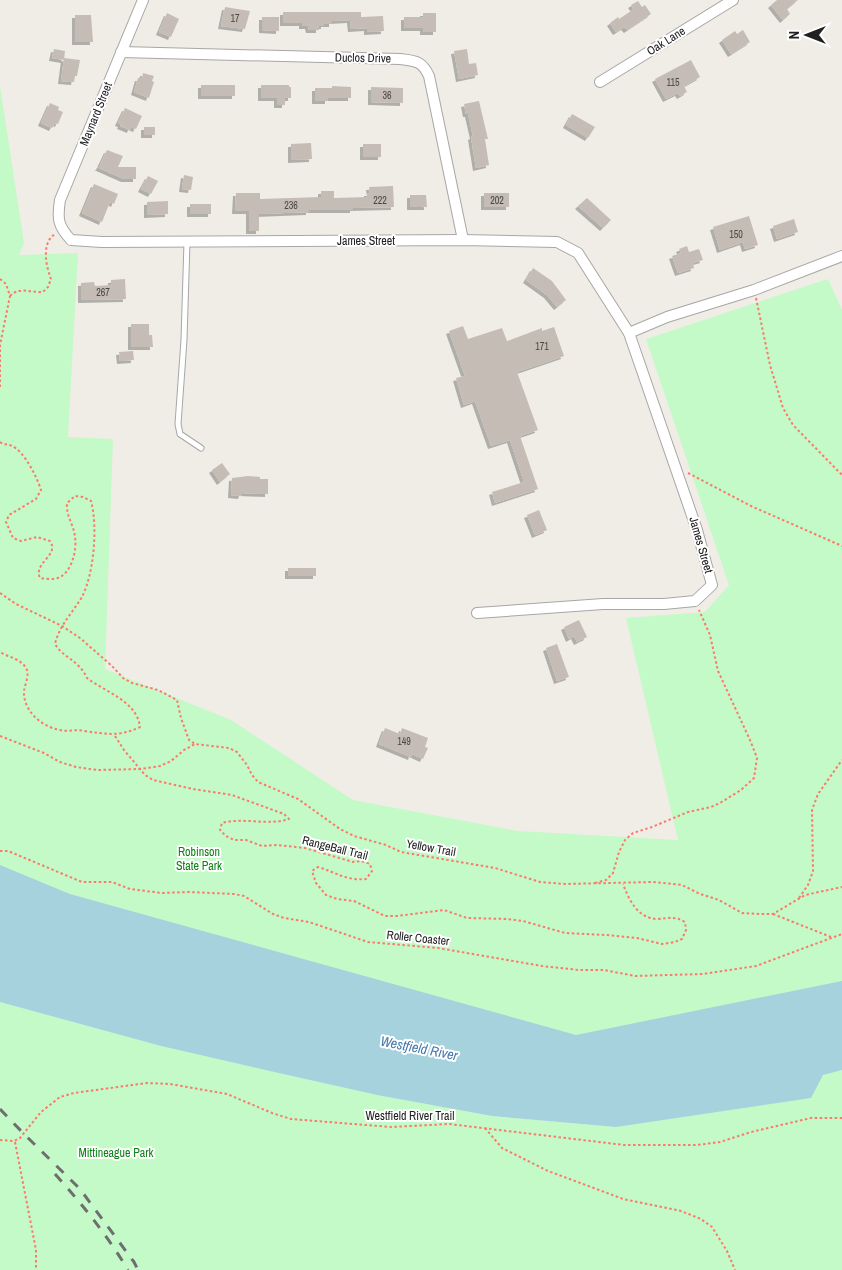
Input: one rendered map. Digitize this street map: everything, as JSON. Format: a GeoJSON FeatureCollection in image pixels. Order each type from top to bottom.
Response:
{"type":"FeatureCollection","features":[{"type":"Feature","properties":{"kind":"street","name":"Maynard Street"},"geometry":{"type":"LineString","coordinates":[[61,230],[58,219],[60,200],[143,0]]}},
{"type":"Feature","properties":{"kind":"street","name":"Oak Lane"},"geometry":{"type":"LineString","coordinates":[[600,82],[733,0]]}},
{"type":"Feature","properties":{"kind":"street","name":"Duclos Drive"},"geometry":{"type":"LineString","coordinates":[[121,52],[400,59],[417,62],[425,66],[429,76],[463,240]]}},
{"type":"Feature","properties":{"kind":"street","name":"James Street"},"geometry":{"type":"LineString","coordinates":[[61,230],[71,240],[102,242],[463,240],[557,242],[578,253],[629,333],[700,538],[712,584],[695,601]]}},
{"type":"Feature","properties":{"kind":"street"},"geometry":{"type":"LineString","coordinates":[[629,333],[754,290],[842,256]]}},
{"type":"Feature","properties":{"kind":"street"},"geometry":{"type":"LineString","coordinates":[[477,613],[603,604],[664,604],[695,601]]}},
{"type":"Feature","properties":{"kind":"lane"},"geometry":{"type":"LineString","coordinates":[[187,242],[184,340],[178,424],[180,434],[201,448]]}},
{"type":"Feature","properties":{"kind":"path"},"geometry":{"type":"LineString","coordinates":[[10,296],[14,292],[22,290],[44,292],[48,287],[51,279],[47,267],[47,245],[49,237],[61,230]]}},
{"type":"Feature","properties":{"kind":"path"},"geometry":{"type":"LineString","coordinates":[[0,279],[6,284],[10,296],[0,345],[0,387]]}},
{"type":"Feature","properties":{"kind":"path"},"geometry":{"type":"LineString","coordinates":[[754,290],[770,365],[783,408],[793,425],[842,475]]}},
{"type":"Feature","properties":{"kind":"path"},"geometry":{"type":"LineString","coordinates":[[0,442],[12,446],[19,451],[38,480],[41,490],[36,499],[9,514],[6,522],[13,538],[21,540],[37,538],[50,541],[53,544],[53,549],[49,556],[40,566],[38,573],[40,578],[59,578],[67,571],[72,562],[75,537],[66,512],[67,503],[75,496],[92,501],[94,521],[90,575],[83,595],[57,633],[55,644],[59,650],[76,662],[87,678],[132,708],[139,718],[140,727],[115,736],[107,733],[62,731],[50,728],[31,713],[24,699],[28,673],[26,667],[18,660],[0,652]]}},
{"type":"Feature","properties":{"kind":"path"},"geometry":{"type":"LineString","coordinates":[[676,467],[751,506],[842,546]]}},
{"type":"Feature","properties":{"kind":"path"},"geometry":{"type":"LineString","coordinates":[[0,593],[5,598]]}},
{"type":"Feature","properties":{"kind":"path"},"geometry":{"type":"LineString","coordinates":[[0,597],[62,626],[80,638],[123,678],[132,683],[158,690],[177,700],[188,740],[195,744]]}},
{"type":"Feature","properties":{"kind":"path"},"geometry":{"type":"LineString","coordinates":[[589,884],[606,880],[613,873],[625,840],[634,832],[652,827],[688,812],[711,808],[741,790],[754,778],[757,758],[718,671],[710,635],[695,601]]}},
{"type":"Feature","properties":{"kind":"path"},"geometry":{"type":"LineString","coordinates":[[0,736],[44,753],[60,762],[76,767],[97,770],[140,769],[160,766],[171,761],[195,744]]}},
{"type":"Feature","properties":{"kind":"path","name":"RangeBall Trail"},"geometry":{"type":"LineString","coordinates":[[115,736],[145,775],[153,780],[232,795],[284,814],[288,819],[270,823],[230,821],[222,823],[220,830],[226,836],[234,840],[246,840],[262,846],[276,845],[305,848],[353,862],[361,861],[370,864],[372,871],[366,879],[345,878],[318,867],[312,871],[316,883],[326,895],[337,899],[354,901],[385,916],[444,910],[467,918],[506,919],[565,933],[637,938],[662,944],[682,939],[686,930],[685,922],[677,917],[657,919],[642,914],[630,901],[623,884]]}},
{"type":"Feature","properties":{"kind":"path","name":"Yellow Trail"},"geometry":{"type":"LineString","coordinates":[[195,744],[229,748],[237,752],[258,782],[298,799],[340,829],[354,836],[386,845],[401,852],[496,868],[540,882],[589,884],[653,882],[682,885],[700,894],[719,900],[742,913],[773,914]]}},
{"type":"Feature","properties":{"kind":"path"},"geometry":{"type":"LineString","coordinates":[[798,900],[808,885],[813,870],[812,810],[818,794],[842,760]]}},
{"type":"Feature","properties":{"kind":"path","name":"Roller Coaster"},"geometry":{"type":"LineString","coordinates":[[0,851],[8,852],[82,882],[112,882],[130,889],[162,893],[189,892],[244,896],[273,914],[284,918],[309,922],[368,942],[438,948],[490,958],[579,970],[604,970],[635,976],[723,972],[756,966],[842,934]]}},
{"type":"Feature","properties":{"kind":"path"},"geometry":{"type":"LineString","coordinates":[[773,914],[805,895],[842,887]]}},
{"type":"Feature","properties":{"kind":"path"},"geometry":{"type":"LineString","coordinates":[[773,914],[831,937]]}},
{"type":"Feature","properties":{"kind":"path","name":"Westfield River Trail"},"geometry":{"type":"LineString","coordinates":[[14,1141],[24,1134],[41,1112],[60,1097],[74,1093],[147,1083],[170,1084],[227,1094],[272,1113],[291,1118],[391,1127],[449,1124],[624,1145],[697,1145],[720,1142],[751,1132],[811,1118],[842,1118]]}},
{"type":"Feature","properties":{"kind":"path"},"geometry":{"type":"LineString","coordinates":[[485,1128],[502,1148],[548,1171],[623,1198],[682,1211],[701,1219],[712,1227],[727,1250],[736,1270]]}},
{"type":"Feature","properties":{"kind":"path"},"geometry":{"type":"LineString","coordinates":[[0,1140],[14,1141],[36,1250],[36,1270]]}},
{"type":"Feature","properties":{"kind":"green space","name":"Robinson State Park"},"geometry":{"type":"Polygon","coordinates":[[[0,86],[24,243],[19,255],[78,253],[68,437],[113,439],[105,669],[231,720],[353,800],[518,831],[678,840],[626,618],[705,612],[729,585],[646,339],[828,279],[842,310],[842,1029],[669,1072],[70,894],[0,865],[0,86]]]}},
{"type":"Feature","properties":{"kind":"green space","name":"Mittineague Park"},"geometry":{"type":"Polygon","coordinates":[[[0,1002],[161,1046],[377,1095],[492,1116],[616,1127],[842,1070],[842,1270],[0,1270],[0,1002]]]}},
{"type":"Feature","properties":{"kind":"water","name":"Westfield River"},"geometry":{"type":"Polygon","coordinates":[[[0,865],[70,894],[576,1035],[842,981],[842,1070],[823,1075],[811,1098],[616,1127],[492,1116],[377,1095],[161,1046],[0,1002],[0,865]]]}},
{"type":"Feature","properties":{"kind":"building"},"geometry":{"type":"Polygon","coordinates":[[[777,0],[798,0],[787,9],[790,14],[783,20],[771,5],[777,0]]]}},
{"type":"Feature","properties":{"kind":"building"},"geometry":{"type":"Polygon","coordinates":[[[638,1],[642,7],[645,5],[651,14],[627,30],[624,27],[616,32],[610,23],[634,9],[631,5],[638,1]]]}},
{"type":"Feature","properties":{"kind":"building"},"geometry":{"type":"Polygon","coordinates":[[[225,7],[250,11],[245,29],[221,26],[225,7]]]}},
{"type":"Feature","properties":{"kind":"building"},"geometry":{"type":"Polygon","coordinates":[[[283,12],[361,12],[361,17],[383,16],[384,31],[367,32],[367,28],[351,29],[350,20],[332,21],[332,24],[319,26],[319,30],[309,30],[308,26],[302,26],[302,23],[283,23],[283,12]]]}},
{"type":"Feature","properties":{"kind":"building"},"geometry":{"type":"Polygon","coordinates":[[[167,13],[179,19],[171,37],[159,32],[167,13]]]}},
{"type":"Feature","properties":{"kind":"building"},"geometry":{"type":"Polygon","coordinates":[[[423,13],[436,13],[436,32],[423,32],[423,28],[404,28],[404,17],[423,17],[423,13]]]}},
{"type":"Feature","properties":{"kind":"building"},"geometry":{"type":"Polygon","coordinates":[[[75,15],[91,15],[93,42],[75,42],[75,15]]]}},
{"type":"Feature","properties":{"kind":"building"},"geometry":{"type":"Polygon","coordinates":[[[262,17],[279,17],[279,31],[262,30],[262,17]]]}},
{"type":"Feature","properties":{"kind":"building"},"geometry":{"type":"Polygon","coordinates":[[[743,30],[750,42],[731,54],[722,40],[735,31],[737,34],[743,30]]]}},
{"type":"Feature","properties":{"kind":"building"},"geometry":{"type":"Polygon","coordinates":[[[54,49],[65,51],[64,60],[52,58],[54,49]]]}},
{"type":"Feature","properties":{"kind":"building"},"geometry":{"type":"Polygon","coordinates":[[[467,49],[469,64],[476,63],[478,75],[459,79],[454,51],[467,49]]]}},
{"type":"Feature","properties":{"kind":"building"},"geometry":{"type":"Polygon","coordinates":[[[64,58],[80,60],[74,82],[61,81],[64,58]]]}},
{"type":"Feature","properties":{"kind":"building"},"geometry":{"type":"Polygon","coordinates":[[[691,60],[700,77],[684,86],[687,92],[680,96],[678,93],[666,99],[655,79],[691,60]]]}},
{"type":"Feature","properties":{"kind":"building"},"geometry":{"type":"Polygon","coordinates":[[[143,73],[154,76],[149,98],[134,92],[138,78],[142,78],[143,73]]]}},
{"type":"Feature","properties":{"kind":"building"},"geometry":{"type":"Polygon","coordinates":[[[201,85],[235,85],[235,96],[201,96],[201,85]]]}},
{"type":"Feature","properties":{"kind":"building"},"geometry":{"type":"Polygon","coordinates":[[[261,85],[289,85],[291,87],[291,98],[285,98],[285,105],[277,105],[277,98],[261,98],[261,85]]]}},
{"type":"Feature","properties":{"kind":"building"},"geometry":{"type":"Polygon","coordinates":[[[332,86],[351,87],[351,98],[328,98],[328,101],[315,101],[315,88],[332,88],[332,86]]]}},
{"type":"Feature","properties":{"kind":"building"},"geometry":{"type":"Polygon","coordinates":[[[371,87],[403,88],[403,103],[371,102],[371,87]]]}},
{"type":"Feature","properties":{"kind":"building"},"geometry":{"type":"Polygon","coordinates":[[[479,101],[488,139],[485,139],[489,165],[476,168],[471,137],[473,136],[464,104],[479,101]]]}},
{"type":"Feature","properties":{"kind":"building"},"geometry":{"type":"Polygon","coordinates":[[[50,103],[59,107],[58,110],[63,112],[58,124],[55,123],[52,128],[41,123],[50,103]]]}},
{"type":"Feature","properties":{"kind":"building"},"geometry":{"type":"Polygon","coordinates":[[[125,108],[142,116],[136,129],[131,127],[130,130],[120,126],[121,124],[118,123],[125,108]]]}},
{"type":"Feature","properties":{"kind":"building"},"geometry":{"type":"Polygon","coordinates":[[[572,114],[595,127],[588,138],[566,125],[572,114]]]}},
{"type":"Feature","properties":{"kind":"building"},"geometry":{"type":"Polygon","coordinates":[[[144,127],[155,127],[155,135],[144,135],[144,127]]]}},
{"type":"Feature","properties":{"kind":"building"},"geometry":{"type":"Polygon","coordinates":[[[311,143],[312,159],[291,160],[291,144],[311,143]]]}},
{"type":"Feature","properties":{"kind":"building"},"geometry":{"type":"Polygon","coordinates":[[[363,144],[381,144],[381,157],[363,157],[363,144]]]}},
{"type":"Feature","properties":{"kind":"building"},"geometry":{"type":"Polygon","coordinates":[[[107,150],[123,156],[118,167],[136,167],[136,179],[124,179],[97,167],[99,167],[107,150]]]}},
{"type":"Feature","properties":{"kind":"building"},"geometry":{"type":"Polygon","coordinates":[[[184,175],[193,177],[191,190],[182,189],[184,175]]]}},
{"type":"Feature","properties":{"kind":"building"},"geometry":{"type":"Polygon","coordinates":[[[148,176],[158,181],[151,194],[141,189],[148,176]]]}},
{"type":"Feature","properties":{"kind":"building"},"geometry":{"type":"Polygon","coordinates":[[[94,184],[118,194],[114,204],[110,202],[102,222],[82,213],[94,184]]]}},
{"type":"Feature","properties":{"kind":"building"},"geometry":{"type":"Polygon","coordinates":[[[393,186],[394,207],[259,214],[259,231],[249,231],[249,211],[235,211],[236,193],[260,193],[260,199],[321,197],[321,191],[334,191],[334,198],[367,197],[367,193],[370,193],[369,187],[393,186]]]}},
{"type":"Feature","properties":{"kind":"building"},"geometry":{"type":"Polygon","coordinates":[[[484,193],[509,193],[509,207],[484,207],[484,193]]]}},
{"type":"Feature","properties":{"kind":"building"},"geometry":{"type":"Polygon","coordinates":[[[410,195],[426,195],[427,207],[410,207],[410,195]]]}},
{"type":"Feature","properties":{"kind":"building"},"geometry":{"type":"Polygon","coordinates":[[[587,198],[611,220],[603,228],[578,206],[587,198]]]}},
{"type":"Feature","properties":{"kind":"building"},"geometry":{"type":"Polygon","coordinates":[[[168,201],[168,214],[147,215],[147,202],[168,201]]]}},
{"type":"Feature","properties":{"kind":"building"},"geometry":{"type":"Polygon","coordinates":[[[190,204],[211,204],[211,214],[190,214],[190,204]]]}},
{"type":"Feature","properties":{"kind":"building"},"geometry":{"type":"Polygon","coordinates":[[[749,216],[758,245],[745,249],[743,242],[720,250],[713,227],[749,216]]]}},
{"type":"Feature","properties":{"kind":"building"},"geometry":{"type":"Polygon","coordinates":[[[794,219],[798,232],[777,239],[773,226],[794,219]]]}},
{"type":"Feature","properties":{"kind":"building"},"geometry":{"type":"Polygon","coordinates":[[[687,246],[689,252],[699,249],[703,260],[693,263],[694,268],[678,273],[672,256],[681,253],[679,249],[687,246]]]}},
{"type":"Feature","properties":{"kind":"building"},"geometry":{"type":"Polygon","coordinates":[[[533,268],[552,281],[566,300],[557,307],[547,295],[526,280],[533,268]]]}},
{"type":"Feature","properties":{"kind":"building"},"geometry":{"type":"Polygon","coordinates":[[[125,279],[126,299],[81,300],[81,283],[94,282],[95,286],[111,285],[111,280],[125,279]]]}},
{"type":"Feature","properties":{"kind":"building"},"geometry":{"type":"Polygon","coordinates":[[[131,324],[149,324],[149,335],[152,335],[153,347],[131,347],[131,324]]]}},
{"type":"Feature","properties":{"kind":"building"},"geometry":{"type":"Polygon","coordinates":[[[463,326],[468,339],[502,328],[507,341],[542,328],[542,331],[554,327],[564,356],[517,372],[538,430],[520,436],[538,489],[495,503],[492,492],[524,482],[510,440],[491,446],[475,401],[464,405],[456,378],[465,376],[449,331],[463,326]]]}},
{"type":"Feature","properties":{"kind":"building"},"geometry":{"type":"Polygon","coordinates":[[[133,351],[134,360],[120,361],[119,352],[133,351]]]}},
{"type":"Feature","properties":{"kind":"building"},"geometry":{"type":"Polygon","coordinates":[[[222,463],[230,474],[220,482],[212,470],[222,463]]]}},
{"type":"Feature","properties":{"kind":"building"},"geometry":{"type":"Polygon","coordinates":[[[248,476],[268,479],[268,494],[242,493],[241,496],[231,495],[232,478],[248,476]]]}},
{"type":"Feature","properties":{"kind":"building"},"geometry":{"type":"Polygon","coordinates":[[[539,510],[547,530],[535,535],[527,515],[539,510]]]}},
{"type":"Feature","properties":{"kind":"building"},"geometry":{"type":"Polygon","coordinates":[[[288,568],[316,568],[316,576],[288,576],[288,568]]]}},
{"type":"Feature","properties":{"kind":"building"},"geometry":{"type":"Polygon","coordinates":[[[579,620],[587,637],[577,642],[574,636],[569,639],[564,627],[579,620]]]}},
{"type":"Feature","properties":{"kind":"building"},"geometry":{"type":"Polygon","coordinates":[[[557,644],[569,677],[557,681],[546,648],[557,644]]]}},
{"type":"Feature","properties":{"kind":"building"},"geometry":{"type":"Polygon","coordinates":[[[385,728],[400,734],[402,728],[428,738],[425,747],[428,748],[423,759],[412,754],[411,757],[379,744],[385,728]]]}},
{"type":"Feature","properties":{"kind":"railway"},"geometry":{"type":"LineString","coordinates":[[0,1109],[80,1189],[138,1270]]}},
{"type":"Feature","properties":{"kind":"railway"},"geometry":{"type":"LineString","coordinates":[[55,1174],[94,1220],[128,1270]]}}]}
